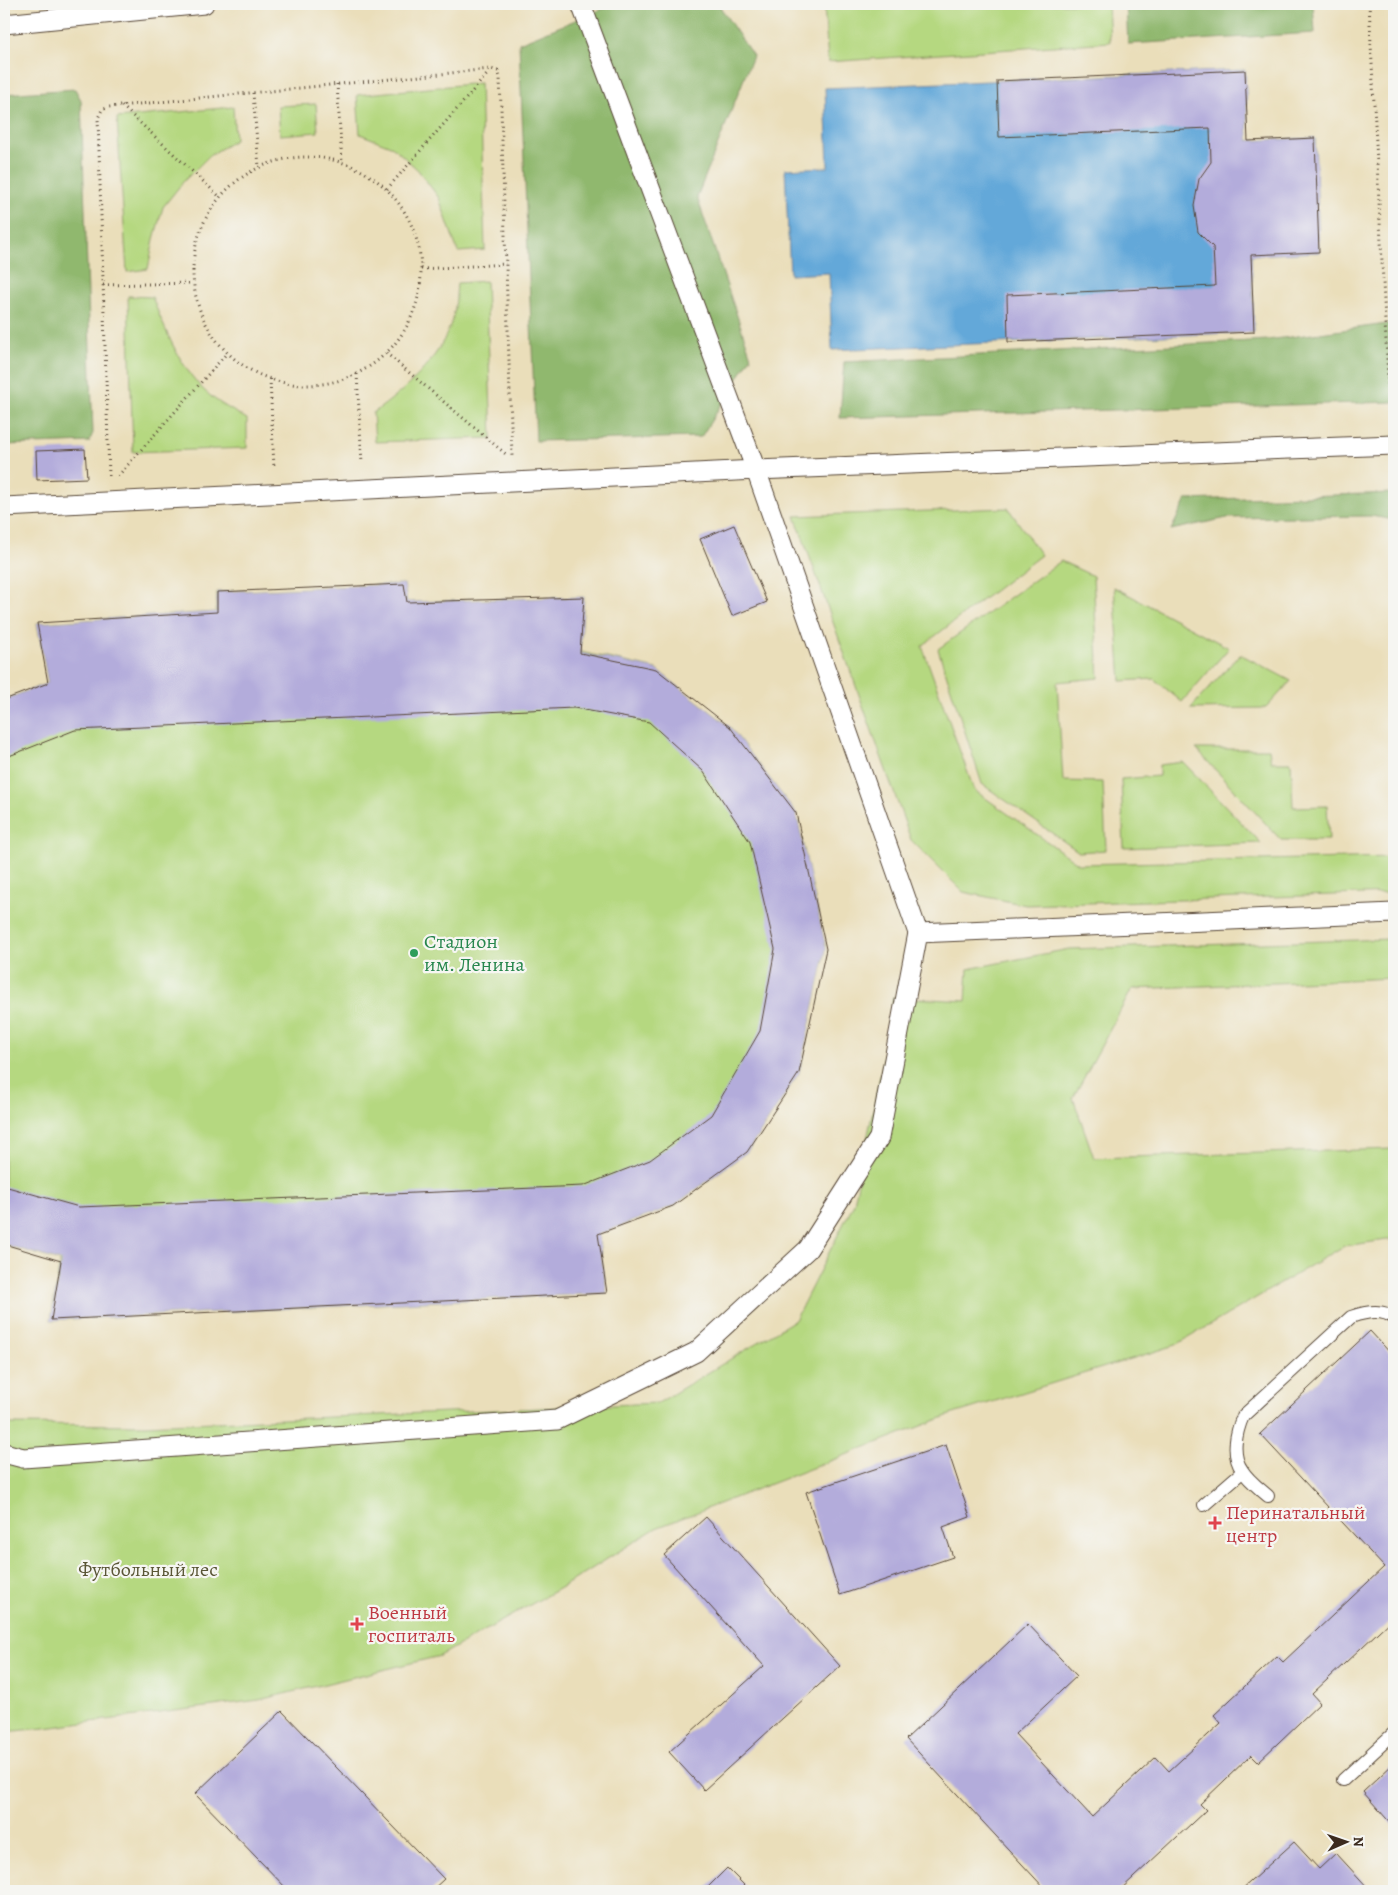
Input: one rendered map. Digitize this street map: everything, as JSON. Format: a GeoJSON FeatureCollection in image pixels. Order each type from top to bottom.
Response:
{"type":"FeatureCollection","features":[{"type":"Feature","properties":{"kind":"street"},"geometry":{"type":"LineString","coordinates":[[4,24],[204,4]]}},
{"type":"Feature","properties":{"kind":"street"},"geometry":{"type":"LineString","coordinates":[[4,1453],[22,1458],[557,1420],[696,1352],[808,1249],[879,1138],[918,933],[756,470],[581,4]]}},
{"type":"Feature","properties":{"kind":"street"},"geometry":{"type":"LineString","coordinates":[[4,507],[109,494],[274,493],[756,470],[1393,445]]}},
{"type":"Feature","properties":{"kind":"street"},"geometry":{"type":"LineString","coordinates":[[918,933],[1394,913]]}},
{"type":"Feature","properties":{"kind":"lane"},"geometry":{"type":"LineString","coordinates":[[1268,1496],[1242,1472],[1236,1460],[1238,1426],[1243,1416],[1351,1317],[1363,1312],[1378,1312],[1390,1314],[1394,1318]]}},
{"type":"Feature","properties":{"kind":"lane"},"geometry":{"type":"LineString","coordinates":[[1204,1505],[1242,1472]]}},
{"type":"Feature","properties":{"kind":"lane"},"geometry":{"type":"LineString","coordinates":[[1343,1780],[1394,1733]]}},
{"type":"Feature","properties":{"kind":"path"},"geometry":{"type":"LineString","coordinates":[[1369,4],[1393,445]]}},
{"type":"Feature","properties":{"kind":"path"},"geometry":{"type":"LineString","coordinates":[[387,189],[491,69]]}},
{"type":"Feature","properties":{"kind":"path"},"geometry":{"type":"LineString","coordinates":[[109,494],[98,118],[102,110],[109,106],[491,69],[498,71],[500,77],[512,460],[386,353]]}},
{"type":"Feature","properties":{"kind":"path"},"geometry":{"type":"LineString","coordinates":[[337,84],[342,162]]}},
{"type":"Feature","properties":{"kind":"path"},"geometry":{"type":"LineString","coordinates":[[253,93],[259,167]]}},
{"type":"Feature","properties":{"kind":"path"},"geometry":{"type":"LineString","coordinates":[[121,105],[220,196]]}},
{"type":"Feature","properties":{"kind":"path"},"geometry":{"type":"LineString","coordinates":[[314,156],[342,162],[366,173],[387,189],[405,212],[417,239],[421,269],[419,292],[412,315],[402,335],[386,353],[357,374],[329,383],[300,385],[270,379],[248,368],[227,353],[211,333],[200,309],[193,284],[193,260],[198,237],[206,216],[220,196],[238,180],[259,167],[286,158],[314,156]]}},
{"type":"Feature","properties":{"kind":"path"},"geometry":{"type":"LineString","coordinates":[[421,269],[506,264]]}},
{"type":"Feature","properties":{"kind":"path"},"geometry":{"type":"LineString","coordinates":[[103,285],[193,284]]}},
{"type":"Feature","properties":{"kind":"path"},"geometry":{"type":"LineString","coordinates":[[109,494],[227,353]]}},
{"type":"Feature","properties":{"kind":"path"},"geometry":{"type":"LineString","coordinates":[[357,374],[363,489]]}},
{"type":"Feature","properties":{"kind":"path"},"geometry":{"type":"LineString","coordinates":[[270,379],[274,493]]}},
{"type":"Feature","properties":{"kind":"green space"},"geometry":{"type":"Polygon","coordinates":[[[718,4],[753,56],[697,197],[751,357],[701,437],[536,441],[519,43],[610,6],[718,4]]]}},
{"type":"Feature","properties":{"kind":"green space"},"geometry":{"type":"Polygon","coordinates":[[[824,4],[1108,4],[1110,42],[828,62],[824,4]]]}},
{"type":"Feature","properties":{"kind":"green space"},"geometry":{"type":"Polygon","coordinates":[[[1126,4],[1313,4],[1315,33],[1128,44],[1126,4]]]}},
{"type":"Feature","properties":{"kind":"green space"},"geometry":{"type":"Polygon","coordinates":[[[480,83],[485,250],[458,252],[439,198],[418,170],[393,147],[360,134],[357,95],[480,83]]]}},
{"type":"Feature","properties":{"kind":"green space"},"geometry":{"type":"Polygon","coordinates":[[[75,89],[81,100],[93,433],[89,442],[4,445],[4,94],[75,89]]]}},
{"type":"Feature","properties":{"kind":"green space"},"geometry":{"type":"Polygon","coordinates":[[[316,104],[318,132],[280,135],[278,106],[316,104]]]}},
{"type":"Feature","properties":{"kind":"green space"},"geometry":{"type":"Polygon","coordinates":[[[233,107],[235,140],[209,156],[183,182],[163,207],[148,269],[127,272],[117,118],[233,107]]]}},
{"type":"Feature","properties":{"kind":"green space"},"geometry":{"type":"Polygon","coordinates":[[[486,281],[492,438],[375,442],[373,413],[398,394],[431,360],[448,332],[453,317],[457,283],[486,281]]]}},
{"type":"Feature","properties":{"kind":"green space"},"geometry":{"type":"Polygon","coordinates":[[[128,296],[152,297],[172,343],[191,375],[210,395],[247,419],[247,448],[133,452],[128,296]]]}},
{"type":"Feature","properties":{"kind":"green space"},"geometry":{"type":"Polygon","coordinates":[[[1394,323],[1394,402],[840,418],[844,362],[1268,340],[1394,323]]]}},
{"type":"Feature","properties":{"kind":"green space"},"geometry":{"type":"Polygon","coordinates":[[[1394,493],[1394,520],[1371,516],[1227,518],[1171,530],[1186,500],[1394,493]]]}},
{"type":"Feature","properties":{"kind":"green space"},"geometry":{"type":"Polygon","coordinates":[[[1008,508],[1041,555],[922,646],[974,790],[1079,864],[1394,857],[1394,893],[1026,905],[963,892],[911,840],[795,516],[1008,508]]]}},
{"type":"Feature","properties":{"kind":"green space"},"geometry":{"type":"Polygon","coordinates":[[[1061,561],[1093,576],[1099,678],[1057,682],[1063,781],[1103,782],[1106,850],[1079,852],[982,784],[938,649],[1061,561]]]}},
{"type":"Feature","properties":{"kind":"green space","name":"Стадион им. Ленина"},"geometry":{"type":"Polygon","coordinates":[[[404,584],[407,602],[584,597],[580,652],[656,669],[730,727],[796,813],[826,949],[799,1073],[747,1152],[673,1206],[598,1234],[607,1293],[51,1320],[60,1261],[4,1244],[4,700],[48,683],[37,623],[216,612],[217,592],[404,584]]]}},
{"type":"Feature","properties":{"kind":"green space"},"geometry":{"type":"Polygon","coordinates":[[[1114,587],[1229,648],[1182,702],[1154,679],[1121,681],[1114,587]]]}},
{"type":"Feature","properties":{"kind":"green space"},"geometry":{"type":"Polygon","coordinates":[[[1240,654],[1291,681],[1266,708],[1190,709],[1240,654]]]}},
{"type":"Feature","properties":{"kind":"green space"},"geometry":{"type":"Polygon","coordinates":[[[1196,749],[1269,749],[1271,762],[1291,762],[1293,807],[1327,806],[1329,840],[1281,840],[1196,749]]]}},
{"type":"Feature","properties":{"kind":"green space"},"geometry":{"type":"Polygon","coordinates":[[[1183,762],[1261,843],[1124,848],[1121,779],[1159,776],[1159,765],[1183,762]]]}},
{"type":"Feature","properties":{"kind":"green space","name":"Футбольный лес"},"geometry":{"type":"Polygon","coordinates":[[[1392,939],[1394,947],[1394,978],[1132,989],[1073,1098],[1094,1158],[1394,1149],[1394,1239],[1344,1246],[1176,1345],[947,1416],[656,1528],[574,1580],[440,1656],[259,1700],[4,1732],[4,1424],[145,1425],[658,1403],[795,1320],[854,1203],[882,1066],[893,997],[966,1001],[968,969],[1069,949],[1392,939]]]}},
{"type":"Feature","properties":{"kind":"water"},"geometry":{"type":"Polygon","coordinates":[[[1245,70],[1248,141],[1315,138],[1319,252],[1251,255],[1254,332],[832,350],[829,273],[790,275],[785,169],[828,167],[825,88],[1245,70]]]}},
{"type":"Feature","properties":{"kind":"building"},"geometry":{"type":"Polygon","coordinates":[[[1245,70],[1248,141],[1315,138],[1319,252],[1251,255],[1254,332],[1008,342],[1007,295],[1215,286],[1213,247],[1198,232],[1194,206],[1199,179],[1211,162],[1210,128],[999,137],[997,81],[1245,70]]]}},
{"type":"Feature","properties":{"kind":"building"},"geometry":{"type":"Polygon","coordinates":[[[85,449],[87,478],[37,480],[36,451],[85,449]]]}},
{"type":"Feature","properties":{"kind":"building"},"geometry":{"type":"Polygon","coordinates":[[[734,525],[767,602],[732,616],[700,539],[734,525]]]}},
{"type":"Feature","properties":{"kind":"building"},"geometry":{"type":"Polygon","coordinates":[[[404,584],[407,602],[584,597],[580,653],[656,669],[730,727],[796,813],[826,949],[799,1073],[747,1152],[673,1206],[598,1234],[607,1293],[51,1320],[61,1261],[4,1244],[4,1186],[79,1207],[583,1186],[650,1160],[711,1115],[760,1031],[775,949],[750,842],[703,771],[649,722],[574,708],[75,730],[4,758],[4,700],[48,683],[37,623],[217,612],[217,592],[404,584]]]}},
{"type":"Feature","properties":{"kind":"building"},"geometry":{"type":"Polygon","coordinates":[[[1370,1331],[1394,1357],[1394,1617],[1312,1694],[1320,1703],[1258,1762],[1251,1755],[1200,1804],[1206,1810],[1119,1891],[1047,1891],[906,1739],[1028,1624],[1077,1676],[1015,1734],[1092,1817],[1156,1757],[1169,1771],[1221,1723],[1214,1715],[1277,1656],[1283,1662],[1384,1567],[1260,1434],[1370,1331]]]}},
{"type":"Feature","properties":{"kind":"building"},"geometry":{"type":"Polygon","coordinates":[[[946,1445],[970,1517],[943,1527],[953,1557],[840,1595],[806,1492],[946,1445]]]}},
{"type":"Feature","properties":{"kind":"building"},"geometry":{"type":"Polygon","coordinates":[[[706,1517],[840,1666],[704,1790],[669,1752],[764,1666],[664,1555],[706,1517]]]}},
{"type":"Feature","properties":{"kind":"building"},"geometry":{"type":"Polygon","coordinates":[[[282,1711],[444,1879],[431,1891],[289,1891],[195,1794],[282,1711]]]}},
{"type":"Feature","properties":{"kind":"building"},"geometry":{"type":"Polygon","coordinates":[[[1394,1763],[1394,1827],[1363,1792],[1394,1763]]]}},
{"type":"Feature","properties":{"kind":"building"},"geometry":{"type":"Polygon","coordinates":[[[1294,1842],[1319,1869],[1336,1853],[1371,1891],[1240,1891],[1294,1842]]]}},
{"type":"Feature","properties":{"kind":"building"},"geometry":{"type":"Polygon","coordinates":[[[727,1868],[750,1891],[704,1891],[727,1868]]]}},
{"type":"Feature","properties":{"kind":"place","name":"Стадион им. Ленина"},"geometry":{"type":"Point","coordinates":[414,953]}},
{"type":"Feature","properties":{"kind":"place","name":"Перинатальный центр"},"geometry":{"type":"Point","coordinates":[1215,1523]}},
{"type":"Feature","properties":{"kind":"place","name":"Военный госпиталь"},"geometry":{"type":"Point","coordinates":[357,1624]}}]}
